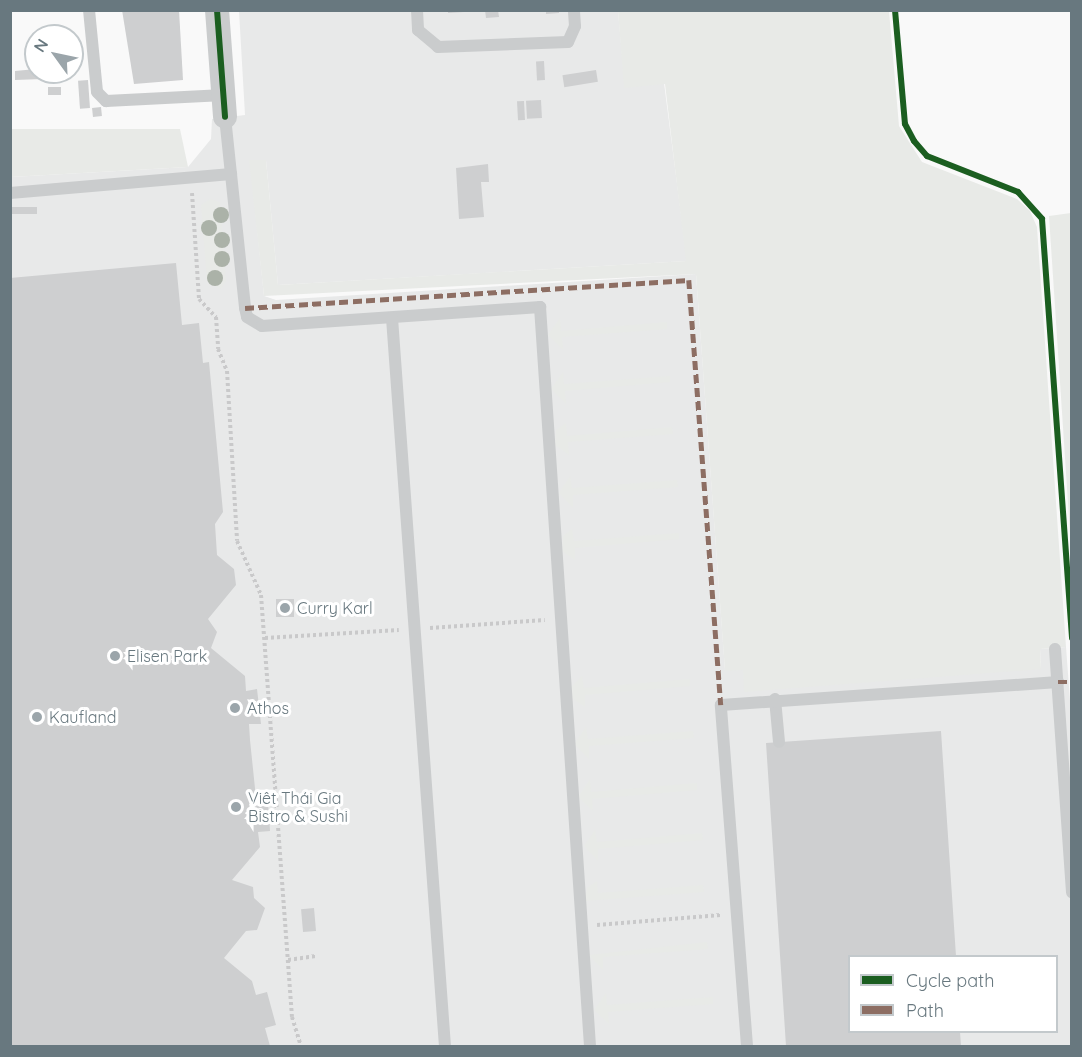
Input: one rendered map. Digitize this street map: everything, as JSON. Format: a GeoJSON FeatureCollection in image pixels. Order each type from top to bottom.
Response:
{"type":"FeatureCollection","features":[{"type":"Feature","properties":{"kind":"street"},"geometry":{"type":"LineString","coordinates":[[217,10],[225,106]]}},
{"type":"Feature","properties":{"kind":"lane"},"geometry":{"type":"LineString","coordinates":[[89,10],[97,92],[106,101],[225,106],[247,317],[262,326],[540,307],[590,1047]]}},
{"type":"Feature","properties":{"kind":"lane"},"geometry":{"type":"LineString","coordinates":[[417,10],[418,30],[438,47],[568,42],[576,26],[574,10]]}},
{"type":"Feature","properties":{"kind":"lane"},"geometry":{"type":"LineString","coordinates":[[10,193],[231,174]]}},
{"type":"Feature","properties":{"kind":"lane"},"geometry":{"type":"LineString","coordinates":[[392,318],[445,1047]]}},
{"type":"Feature","properties":{"kind":"lane"},"geometry":{"type":"LineString","coordinates":[[1055,649],[1071,892]]}},
{"type":"Feature","properties":{"kind":"lane"},"geometry":{"type":"LineString","coordinates":[[747,1047],[722,705],[775,699],[1058,682]]}},
{"type":"Feature","properties":{"kind":"lane"},"geometry":{"type":"LineString","coordinates":[[775,699],[779,742]]}},
{"type":"Feature","properties":{"kind":"path"},"geometry":{"type":"LineString","coordinates":[[191,178],[199,299],[216,317],[218,349],[227,371],[237,541],[261,595],[292,1017],[301,1047]]}},
{"type":"Feature","properties":{"kind":"path"},"geometry":{"type":"LineString","coordinates":[[581,926],[737,913]]}},
{"type":"Feature","properties":{"kind":"path"},"geometry":{"type":"LineString","coordinates":[[288,960],[316,956]]}},
{"type":"Feature","properties":{"kind":"shaded area"},"geometry":{"type":"Polygon","coordinates":[[[239,11],[618,11],[625,87],[664,83],[687,261],[278,285],[266,160],[250,160],[264,296],[276,300],[696,274],[725,670],[1041,669],[1040,649],[1066,647],[1072,727],[1071,1046],[11,1046],[11,177],[188,167],[211,139],[212,119],[245,115],[239,11]]]}},
{"type":"Feature","properties":{"kind":"shaded area"},"geometry":{"type":"Polygon","coordinates":[[[618,11],[889,11],[899,126],[922,162],[1017,199],[1030,211],[1037,227],[1066,647],[1040,649],[1041,669],[744,692],[743,670],[725,671],[696,274],[264,296],[249,160],[266,160],[278,285],[686,261],[665,84],[624,88],[618,11]]]}},
{"type":"Feature","properties":{"kind":"shaded area"},"geometry":{"type":"Polygon","coordinates":[[[11,129],[180,129],[188,167],[11,177],[11,129]]]}},
{"type":"Feature","properties":{"kind":"shaded area"},"geometry":{"type":"Polygon","coordinates":[[[210,199],[220,202],[226,281],[221,289],[207,280],[201,205],[210,199]]]}},
{"type":"Feature","properties":{"kind":"shaded area"},"geometry":{"type":"Polygon","coordinates":[[[1072,213],[1071,548],[1049,216],[1072,213]]]}},
{"type":"Feature","properties":{"kind":"shaded area"},"geometry":{"type":"Polygon","coordinates":[[[560,318],[561,331],[667,322],[667,329],[562,337],[563,350],[548,335],[560,318]]]}},
{"type":"Feature","properties":{"kind":"shaded area"},"geometry":{"type":"Polygon","coordinates":[[[563,372],[564,384],[670,376],[670,382],[565,391],[566,404],[551,389],[563,372]]]}},
{"type":"Feature","properties":{"kind":"shaded area"},"geometry":{"type":"Polygon","coordinates":[[[566,423],[567,436],[672,427],[673,434],[568,442],[569,455],[555,445],[556,430],[566,423]]]}},
{"type":"Feature","properties":{"kind":"shaded area"},"geometry":{"type":"Polygon","coordinates":[[[570,476],[572,488],[677,480],[678,487],[573,495],[573,508],[559,493],[570,476]]]}},
{"type":"Feature","properties":{"kind":"shaded area"},"geometry":{"type":"Polygon","coordinates":[[[572,529],[574,541],[679,533],[679,539],[575,548],[575,560],[562,551],[563,536],[572,529]]]}},
{"type":"Feature","properties":{"kind":"shaded area"},"geometry":{"type":"Polygon","coordinates":[[[582,676],[584,688],[690,679],[690,686],[585,695],[585,707],[572,698],[571,687],[582,676]]]}},
{"type":"Feature","properties":{"kind":"shaded area"},"geometry":{"type":"Polygon","coordinates":[[[586,727],[588,739],[693,731],[694,738],[589,746],[589,759],[574,744],[586,727]]]}},
{"type":"Feature","properties":{"kind":"shaded area"},"geometry":{"type":"Polygon","coordinates":[[[590,779],[591,792],[697,783],[697,790],[592,799],[593,811],[578,797],[590,779]]]}},
{"type":"Feature","properties":{"kind":"shaded area"},"geometry":{"type":"Polygon","coordinates":[[[595,830],[597,842],[702,833],[703,840],[598,849],[598,861],[584,846],[595,830]]]}},
{"type":"Feature","properties":{"kind":"shaded area"},"geometry":{"type":"Polygon","coordinates":[[[597,881],[598,893],[703,885],[704,892],[585,901],[587,888],[597,881]]]}},
{"type":"Feature","properties":{"kind":"shaded area"},"geometry":{"type":"Polygon","coordinates":[[[707,942],[708,949],[603,957],[603,970],[589,955],[707,942]]]}},
{"type":"Feature","properties":{"kind":"shaded area"},"geometry":{"type":"Polygon","coordinates":[[[606,993],[607,1005],[713,997],[713,1004],[608,1012],[609,1024],[594,1010],[606,993]]]}},
{"type":"Feature","properties":{"kind":"building"},"geometry":{"type":"Polygon","coordinates":[[[122,10],[179,10],[183,80],[134,84],[122,10]]]}},
{"type":"Feature","properties":{"kind":"building"},"geometry":{"type":"Polygon","coordinates":[[[448,10],[463,10],[464,12],[448,13],[448,10]]]}},
{"type":"Feature","properties":{"kind":"building"},"geometry":{"type":"Polygon","coordinates":[[[485,10],[498,10],[499,17],[486,18],[485,10]]]}},
{"type":"Feature","properties":{"kind":"building"},"geometry":{"type":"Polygon","coordinates":[[[546,10],[559,10],[559,13],[546,14],[546,10]]]}},
{"type":"Feature","properties":{"kind":"building"},"geometry":{"type":"Polygon","coordinates":[[[536,61],[544,61],[545,80],[537,80],[536,61]]]}},
{"type":"Feature","properties":{"kind":"building"},"geometry":{"type":"Polygon","coordinates":[[[24,70],[24,80],[15,80],[15,71],[24,70]]]}},
{"type":"Feature","properties":{"kind":"building"},"geometry":{"type":"Polygon","coordinates":[[[596,70],[598,82],[564,87],[562,75],[596,70]]]}},
{"type":"Feature","properties":{"kind":"building"},"geometry":{"type":"Polygon","coordinates":[[[84,80],[88,80],[90,108],[80,109],[78,84],[84,84],[84,80]]]}},
{"type":"Feature","properties":{"kind":"building"},"geometry":{"type":"Polygon","coordinates":[[[48,87],[61,87],[61,95],[48,95],[48,87]]]}},
{"type":"Feature","properties":{"kind":"building"},"geometry":{"type":"Polygon","coordinates":[[[541,100],[542,118],[527,119],[526,101],[541,100]]]}},
{"type":"Feature","properties":{"kind":"building"},"geometry":{"type":"Polygon","coordinates":[[[517,101],[524,101],[525,120],[518,120],[517,101]]]}},
{"type":"Feature","properties":{"kind":"building"},"geometry":{"type":"Polygon","coordinates":[[[101,107],[102,116],[93,117],[92,108],[101,107]]]}},
{"type":"Feature","properties":{"kind":"building"},"geometry":{"type":"Polygon","coordinates":[[[488,164],[489,182],[481,182],[484,217],[459,219],[456,168],[488,164]]]}},
{"type":"Feature","properties":{"kind":"building"},"geometry":{"type":"Polygon","coordinates":[[[10,207],[37,207],[37,214],[10,214],[10,207]]]}},
{"type":"Feature","properties":{"kind":"building","name":"Elisen Park"},"geometry":{"type":"Polygon","coordinates":[[[176,263],[182,325],[199,323],[203,363],[209,362],[223,512],[215,524],[217,555],[234,569],[236,585],[208,619],[217,632],[211,648],[245,676],[246,691],[257,689],[261,724],[249,724],[250,740],[256,798],[267,798],[269,813],[270,831],[258,832],[260,847],[232,880],[253,887],[254,898],[265,908],[257,930],[246,931],[224,958],[252,981],[256,995],[267,992],[276,1025],[265,1028],[270,1046],[10,1046],[10,278],[176,263]]]}},
{"type":"Feature","properties":{"kind":"building","name":"Curry Karl"},"geometry":{"type":"Polygon","coordinates":[[[276,599],[294,599],[294,617],[276,617],[276,599]]]}},
{"type":"Feature","properties":{"kind":"building"},"geometry":{"type":"Polygon","coordinates":[[[941,731],[956,955],[848,955],[848,1033],[960,1033],[961,1046],[786,1046],[766,743],[941,731]]]}},
{"type":"Feature","properties":{"kind":"building"},"geometry":{"type":"Polygon","coordinates":[[[314,908],[316,931],[303,932],[301,909],[314,908]]]}},
{"type":"Feature","properties":{"kind":"marked path"},"geometry":{"type":"LineString","coordinates":[[245,308],[689,280],[721,705]]}},
{"type":"Feature","properties":{"kind":"marked path"},"geometry":{"type":"LineString","coordinates":[[1058,682],[1072,682]]}},
{"type":"Feature","properties":{"kind":"cycle path"},"geometry":{"type":"LineString","coordinates":[[217,10],[225,117]]}},
{"type":"Feature","properties":{"kind":"cycle path"},"geometry":{"type":"LineString","coordinates":[[895,10],[905,124],[914,141],[927,156],[1018,192],[1042,219],[1072,638]]}},
{"type":"Feature","properties":{"kind":"place","name":"Curry Karl"},"geometry":{"type":"Point","coordinates":[285,608]}},
{"type":"Feature","properties":{"kind":"place","name":"Elisen Park"},"geometry":{"type":"Point","coordinates":[115,656]}},
{"type":"Feature","properties":{"kind":"place","name":"Athos"},"geometry":{"type":"Point","coordinates":[235,708]}},
{"type":"Feature","properties":{"kind":"place","name":"Kaufland"},"geometry":{"type":"Point","coordinates":[37,717]}},
{"type":"Feature","properties":{"kind":"place","name":"Viêt Thái Gia Bistro & Sushi"},"geometry":{"type":"Point","coordinates":[236,807]}}]}
